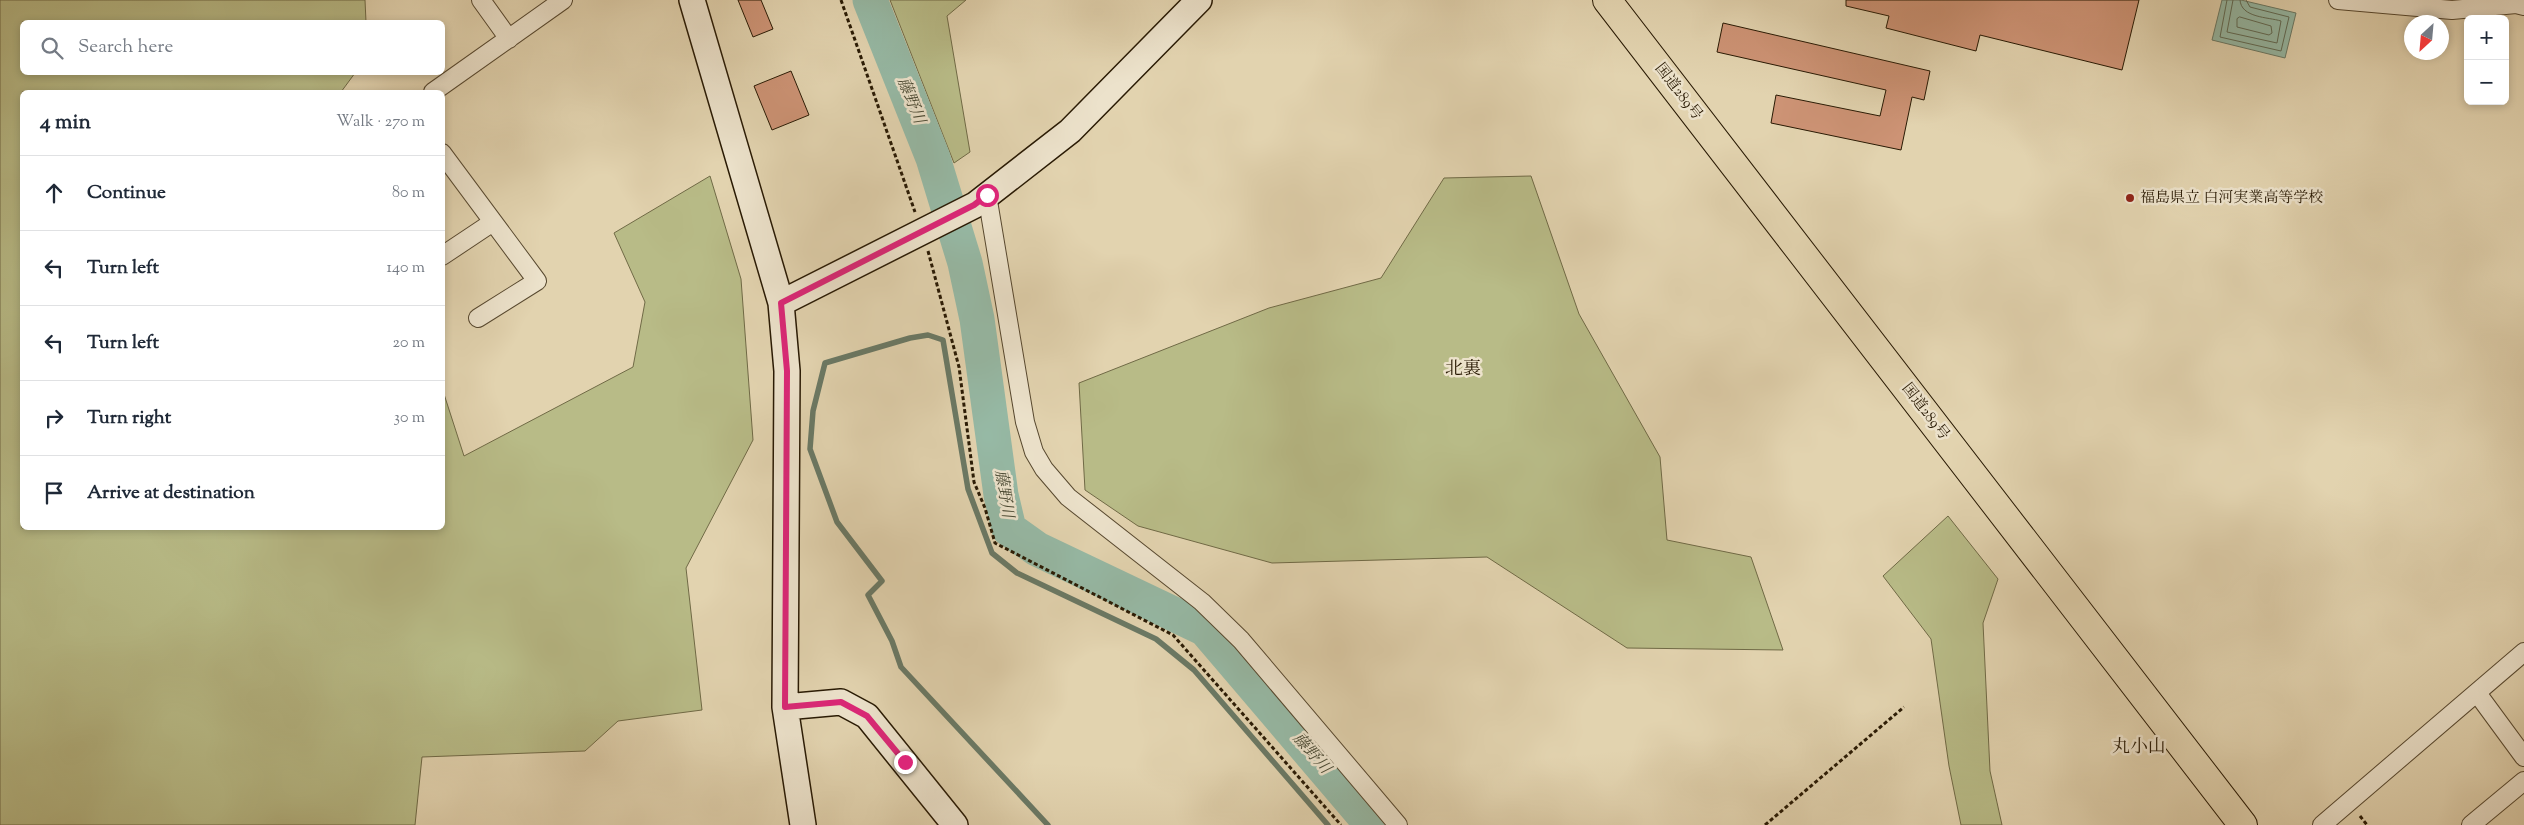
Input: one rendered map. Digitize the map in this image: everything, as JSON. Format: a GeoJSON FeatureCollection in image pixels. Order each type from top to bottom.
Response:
{"type":"FeatureCollection","features":[{"type":"Feature","properties":{"kind":"highway","name":"国道289号"},"geometry":{"type":"LineString","coordinates":[[1607,0],[2243,825]]}},
{"type":"Feature","properties":{"kind":"street"},"geometry":{"type":"LineString","coordinates":[[481,0],[509,39]]}},
{"type":"Feature","properties":{"kind":"street"},"geometry":{"type":"LineString","coordinates":[[436,90],[563,0]]}},
{"type":"Feature","properties":{"kind":"street"},"geometry":{"type":"LineString","coordinates":[[692,0],[781,303],[787,371],[785,707],[803,825]]}},
{"type":"Feature","properties":{"kind":"street"},"geometry":{"type":"LineString","coordinates":[[781,303],[932,227],[981,200],[1013,177],[1070,130],[1199,0]]}},
{"type":"Feature","properties":{"kind":"street"},"geometry":{"type":"LineString","coordinates":[[2338,0],[2452,10],[2519,4]]}},
{"type":"Feature","properties":{"kind":"street"},"geometry":{"type":"LineString","coordinates":[[445,157],[537,282],[478,318]]}},
{"type":"Feature","properties":{"kind":"street"},"geometry":{"type":"LineString","coordinates":[[981,200],[1025,422],[1034,452],[1044,469],[1068,497],[1202,602],[1242,640],[1398,825]]}},
{"type":"Feature","properties":{"kind":"street"},"geometry":{"type":"LineString","coordinates":[[445,254],[493,222]]}},
{"type":"Feature","properties":{"kind":"street"},"geometry":{"type":"LineString","coordinates":[[2322,825],[2524,652]]}},
{"type":"Feature","properties":{"kind":"street"},"geometry":{"type":"LineString","coordinates":[[2477,692],[2524,757]]}},
{"type":"Feature","properties":{"kind":"street"},"geometry":{"type":"LineString","coordinates":[[785,707],[841,702],[867,716],[955,825]]}},
{"type":"Feature","properties":{"kind":"street"},"geometry":{"type":"LineString","coordinates":[[2471,825],[2524,780]]}},
{"type":"Feature","properties":{"kind":"path"},"geometry":{"type":"LineString","coordinates":[[1765,825],[1904,707]]}},
{"type":"Feature","properties":{"kind":"shaded area"},"geometry":{"type":"Polygon","coordinates":[[[0,0],[365,0],[366,20],[20,20],[20,75],[354,75],[342,90],[20,90],[20,530],[445,530],[445,397],[464,456],[633,367],[645,302],[614,233],[710,176],[741,279],[753,440],[686,568],[702,710],[618,721],[585,751],[422,757],[415,825],[0,825],[0,0]]]}},
{"type":"Feature","properties":{"kind":"shaded area"},"geometry":{"type":"Polygon","coordinates":[[[890,0],[966,0],[947,16],[970,152],[954,163],[890,0]]]}},
{"type":"Feature","properties":{"kind":"shaded area"},"geometry":{"type":"Polygon","coordinates":[[[1531,176],[1579,314],[1660,457],[1667,540],[1751,557],[1783,650],[1627,648],[1487,557],[1272,563],[1138,526],[1085,490],[1079,383],[1269,308],[1381,278],[1444,178],[1531,176]]]}},
{"type":"Feature","properties":{"kind":"shaded area"},"geometry":{"type":"Polygon","coordinates":[[[1948,516],[1998,579],[1983,623],[1990,771],[2002,825],[1961,825],[1949,766],[1931,639],[1883,576],[1948,516]]]}},
{"type":"Feature","properties":{"kind":"water"},"geometry":{"type":"Polygon","coordinates":[[[2222,0],[2241,0],[2296,13],[2285,58],[2212,40],[2222,0]]]}},
{"type":"Feature","properties":{"kind":"building"},"geometry":{"type":"Polygon","coordinates":[[[738,0],[761,0],[773,29],[753,37],[738,0]]]}},
{"type":"Feature","properties":{"kind":"building"},"geometry":{"type":"Polygon","coordinates":[[[1846,0],[2139,0],[2122,70],[1980,35],[1976,51],[1886,28],[1889,16],[1846,6],[1846,0]]]}},
{"type":"Feature","properties":{"kind":"building"},"geometry":{"type":"Polygon","coordinates":[[[1723,23],[1930,71],[1924,100],[1912,97],[1901,150],[1771,123],[1776,95],[1880,116],[1886,90],[1717,52],[1723,23]]]}},
{"type":"Feature","properties":{"kind":"building"},"geometry":{"type":"Polygon","coordinates":[[[791,71],[809,115],[772,130],[754,86],[791,71]]]}},
{"type":"Feature","properties":{"kind":"waterway","name":"藤野川"},"geometry":{"type":"LineString","coordinates":[[870,0],[933,158],[965,263],[977,319],[1001,495],[1009,529],[1037,549],[1205,629],[1372,825]]}},
{"type":"Feature","properties":{"kind":"waterway"},"geometry":{"type":"LineString","coordinates":[[1048,825],[901,667],[892,641],[868,595],[882,581],[837,522],[810,449],[813,411],[825,363],[910,338],[928,335],[943,340],[968,489],[992,553],[1017,573],[1156,639],[1194,670],[1328,825]]}},
{"type":"Feature","properties":{"kind":"place","name":"福島県立 白河実業高等学校"},"geometry":{"type":"Point","coordinates":[2130,198]}},
{"type":"Feature","properties":{"kind":"district","name":"北裏"},"geometry":{"type":"Point","coordinates":[1463,370]}},
{"type":"Feature","properties":{"kind":"district","name":"丸小山"},"geometry":{"type":"Point","coordinates":[2139,748]}},
{"type":"Feature","properties":{"kind":"route"},"geometry":{"type":"LineString","coordinates":[[905,762],[867,716],[841,702],[785,707],[787,371],[781,303],[923,232],[974,205],[987,195]]}}]}
